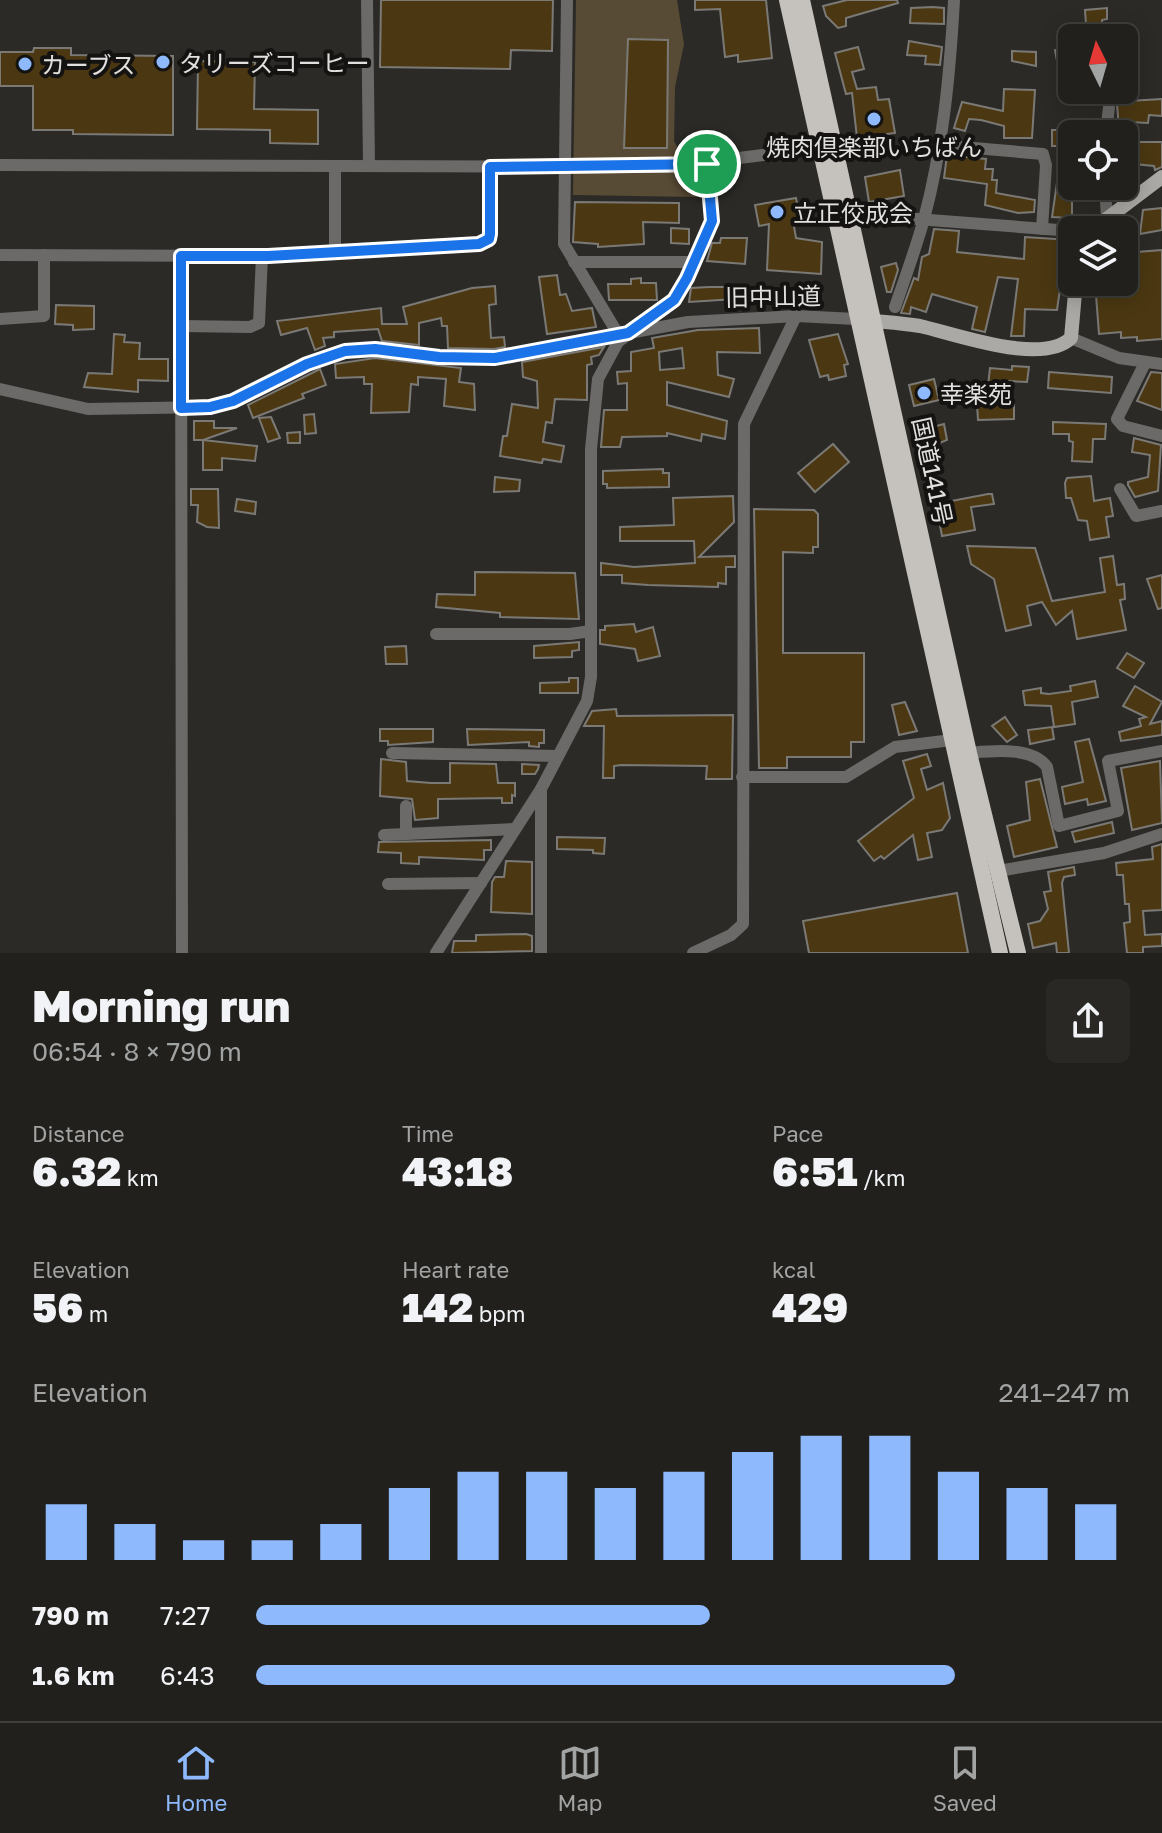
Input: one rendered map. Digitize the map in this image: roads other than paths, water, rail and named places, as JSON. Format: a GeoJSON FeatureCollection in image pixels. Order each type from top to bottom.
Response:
{"type":"FeatureCollection","features":[{"type":"Feature","properties":{"kind":"highway","name":"国道141号"},"geometry":{"type":"LineString","coordinates":[[787,0],[827,147],[852,214],[969,753],[1018,953]]}},
{"type":"Feature","properties":{"kind":"highway","name":"国道141号"},"geometry":{"type":"LineString","coordinates":[[802,0],[856,319],[1000,953]]}},
{"type":"Feature","properties":{"kind":"main road"},"geometry":{"type":"LineString","coordinates":[[1108,216],[1162,177]]}},
{"type":"Feature","properties":{"kind":"main road"},"geometry":{"type":"LineString","coordinates":[[1071,338],[1075,296]]}},
{"type":"Feature","properties":{"kind":"main road","name":"旧中山道"},"geometry":{"type":"LineString","coordinates":[[856,319],[916,326],[1020,348],[1055,347],[1071,338]]}},
{"type":"Feature","properties":{"kind":"street"},"geometry":{"type":"LineString","coordinates":[[367,0],[369,166]]}},
{"type":"Feature","properties":{"kind":"street"},"geometry":{"type":"LineString","coordinates":[[567,0],[564,244],[623,334]]}},
{"type":"Feature","properties":{"kind":"street"},"geometry":{"type":"LineString","coordinates":[[895,307],[924,218],[939,145],[951,60],[954,0]]}},
{"type":"Feature","properties":{"kind":"street"},"geometry":{"type":"LineString","coordinates":[[1108,120],[1109,107]]}},
{"type":"Feature","properties":{"kind":"street"},"geometry":{"type":"LineString","coordinates":[[939,145],[1043,154],[1046,165],[1042,229]]}},
{"type":"Feature","properties":{"kind":"street"},"geometry":{"type":"LineString","coordinates":[[0,165],[565,168],[707,164],[827,147]]}},
{"type":"Feature","properties":{"kind":"street"},"geometry":{"type":"LineString","coordinates":[[436,953],[541,789],[590,690],[595,394],[606,359],[623,334],[674,300],[693,262],[712,221],[707,164]]}},
{"type":"Feature","properties":{"kind":"street"},"geometry":{"type":"LineString","coordinates":[[335,166],[335,252]]}},
{"type":"Feature","properties":{"kind":"street"},"geometry":{"type":"LineString","coordinates":[[0,255],[262,256],[484,242],[490,234],[490,167]]}},
{"type":"Feature","properties":{"kind":"street"},"geometry":{"type":"LineString","coordinates":[[852,214],[1058,230]]}},
{"type":"Feature","properties":{"kind":"street"},"geometry":{"type":"LineString","coordinates":[[0,319],[44,316],[44,255]]}},
{"type":"Feature","properties":{"kind":"street"},"geometry":{"type":"LineString","coordinates":[[181,256],[182,953]]}},
{"type":"Feature","properties":{"kind":"street"},"geometry":{"type":"LineString","coordinates":[[181,326],[250,327],[259,323],[262,256]]}},
{"type":"Feature","properties":{"kind":"street"},"geometry":{"type":"LineString","coordinates":[[574,262],[693,262]]}},
{"type":"Feature","properties":{"kind":"street"},"geometry":{"type":"LineString","coordinates":[[693,953],[731,935],[743,924],[744,424],[796,316]]}},
{"type":"Feature","properties":{"kind":"street","name":"旧中山道"},"geometry":{"type":"LineString","coordinates":[[0,389],[88,409],[210,407],[233,401],[307,364],[345,351],[375,349],[439,357],[495,358],[701,321],[796,316],[856,319]]}},
{"type":"Feature","properties":{"kind":"street"},"geometry":{"type":"LineString","coordinates":[[1071,338],[1101,352],[1162,364]]}},
{"type":"Feature","properties":{"kind":"street"},"geometry":{"type":"LineString","coordinates":[[1145,363],[1117,419],[1123,426],[1162,436]]}},
{"type":"Feature","properties":{"kind":"street"},"geometry":{"type":"LineString","coordinates":[[1120,489],[1136,516],[1162,511]]}},
{"type":"Feature","properties":{"kind":"street"},"geometry":{"type":"LineString","coordinates":[[436,634],[570,634],[591,631]]}},
{"type":"Feature","properties":{"kind":"street"},"geometry":{"type":"LineString","coordinates":[[742,777],[846,777],[895,747],[952,740]]}},
{"type":"Feature","properties":{"kind":"street"},"geometry":{"type":"LineString","coordinates":[[392,753],[456,747],[558,756]]}},
{"type":"Feature","properties":{"kind":"street"},"geometry":{"type":"LineString","coordinates":[[969,753],[1013,752],[1043,761],[1047,767],[1059,826],[1118,811],[1108,761],[1162,751]]}},
{"type":"Feature","properties":{"kind":"street"},"geometry":{"type":"LineString","coordinates":[[541,789],[541,953]]}},
{"type":"Feature","properties":{"kind":"street"},"geometry":{"type":"LineString","coordinates":[[406,806],[406,834]]}},
{"type":"Feature","properties":{"kind":"street"},"geometry":{"type":"LineString","coordinates":[[384,835],[515,829]]}},
{"type":"Feature","properties":{"kind":"street"},"geometry":{"type":"LineString","coordinates":[[998,871],[1104,853],[1162,834]]}},
{"type":"Feature","properties":{"kind":"street"},"geometry":{"type":"LineString","coordinates":[[388,884],[402,878],[481,883]]}},
{"type":"Feature","properties":{"kind":"place","name":"タリーズコーヒー"},"geometry":{"type":"Point","coordinates":[163,62]}},
{"type":"Feature","properties":{"kind":"place","name":"カーブス"},"geometry":{"type":"Point","coordinates":[25,64]}},
{"type":"Feature","properties":{"kind":"place","name":"焼肉倶楽部いちばん"},"geometry":{"type":"Point","coordinates":[874,119]}},
{"type":"Feature","properties":{"kind":"place","name":"立正佼成会"},"geometry":{"type":"Point","coordinates":[777,212]}},
{"type":"Feature","properties":{"kind":"place","name":"幸楽苑"},"geometry":{"type":"Point","coordinates":[924,393]}}]}
